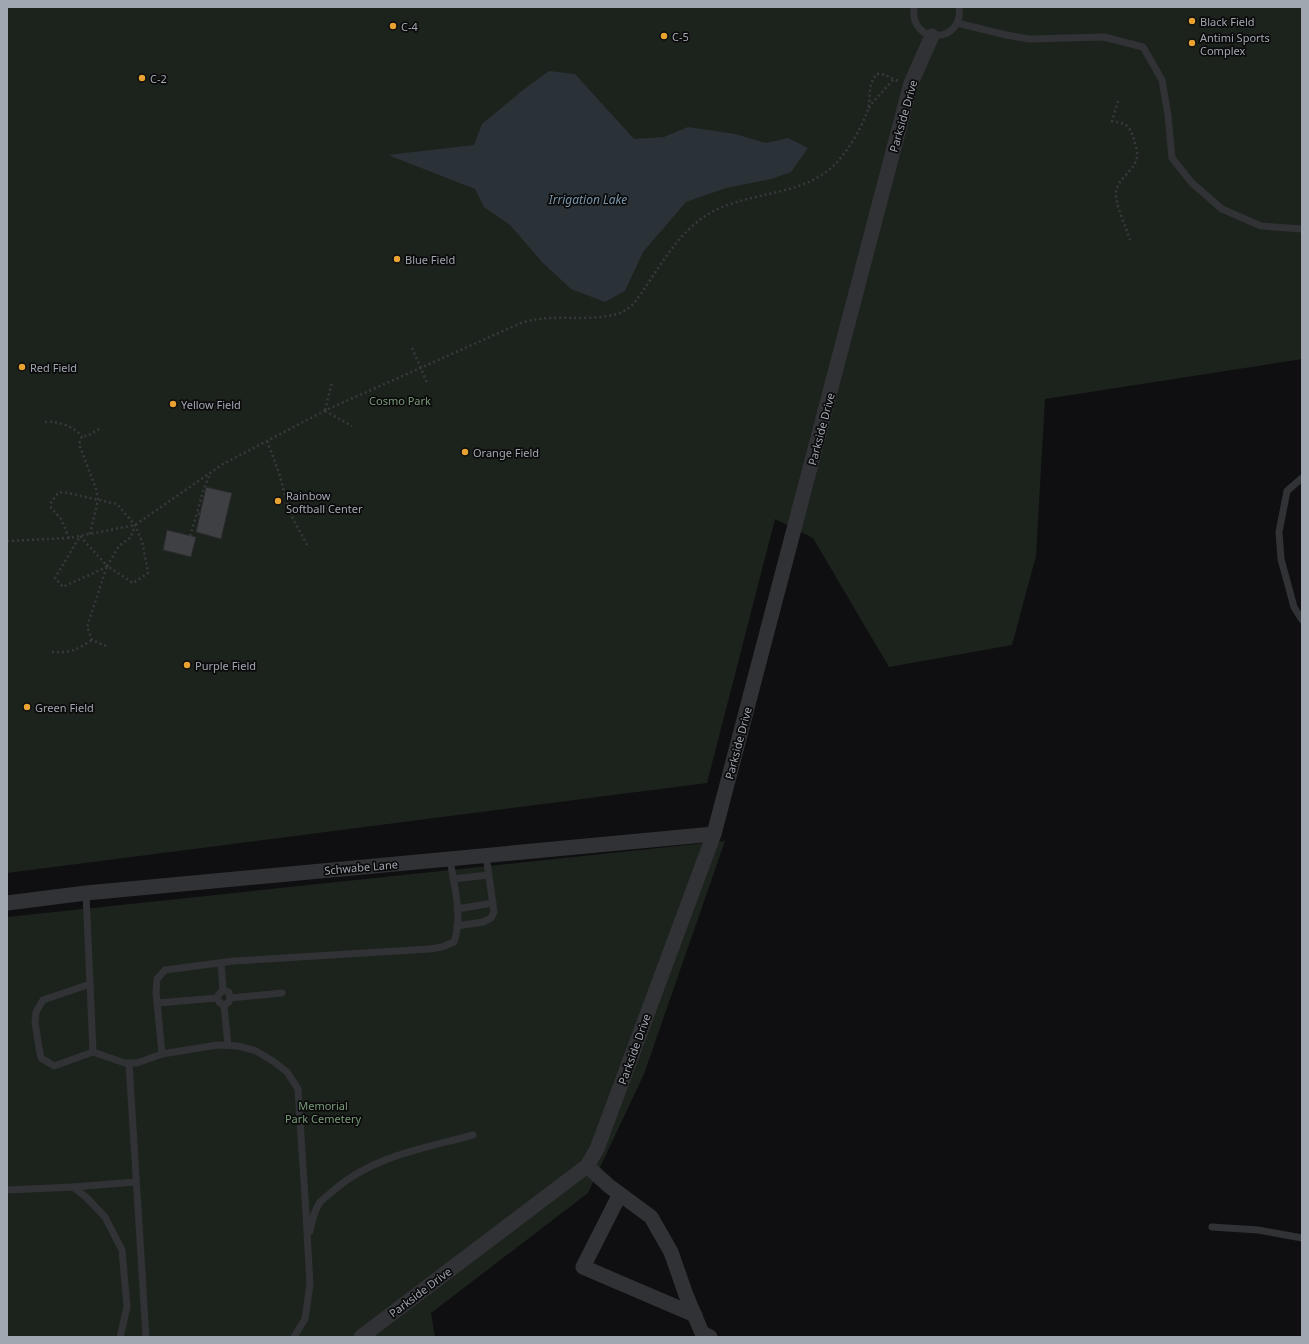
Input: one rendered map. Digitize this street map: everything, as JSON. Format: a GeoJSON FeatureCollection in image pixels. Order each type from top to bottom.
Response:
{"type":"FeatureCollection","features":[{"type":"Feature","properties":{"kind":"street","name":"Parkside Drive"},"geometry":{"type":"LineString","coordinates":[[361,1337],[587,1166],[597,1149],[714,834],[911,83],[932,36]]}},
{"type":"Feature","properties":{"kind":"street","name":"Schwabe Lane"},"geometry":{"type":"LineString","coordinates":[[7,903],[86,893],[714,834]]}},
{"type":"Feature","properties":{"kind":"street"},"geometry":{"type":"LineString","coordinates":[[587,1166],[651,1218],[671,1252],[686,1295],[702,1333],[710,1337]]}},
{"type":"Feature","properties":{"kind":"street"},"geometry":{"type":"LineString","coordinates":[[620,1194],[583,1267],[695,1315]]}},
{"type":"Feature","properties":{"kind":"lane"},"geometry":{"type":"LineString","coordinates":[[914,7],[913,16],[915,23],[925,33],[932,36],[947,34],[957,23],[959,7]]}},
{"type":"Feature","properties":{"kind":"lane"},"geometry":{"type":"LineString","coordinates":[[957,23],[1029,39],[1104,37],[1144,47],[1162,80],[1168,115],[1172,158],[1192,183],[1222,209],[1261,226],[1302,229]]}},
{"type":"Feature","properties":{"kind":"lane"},"geometry":{"type":"LineString","coordinates":[[1302,478],[1287,491],[1279,532],[1281,559],[1294,607],[1302,620]]}},
{"type":"Feature","properties":{"kind":"lane"},"geometry":{"type":"LineString","coordinates":[[458,926],[483,922],[491,918],[494,912],[486,855]]}},
{"type":"Feature","properties":{"kind":"lane"},"geometry":{"type":"LineString","coordinates":[[162,1054],[156,992],[157,979],[165,970],[221,963],[430,949],[442,947],[454,942],[459,918],[450,859]]}},
{"type":"Feature","properties":{"kind":"lane"},"geometry":{"type":"LineString","coordinates":[[453,879],[489,875]]}},
{"type":"Feature","properties":{"kind":"lane"},"geometry":{"type":"LineString","coordinates":[[86,893],[93,1052]]}},
{"type":"Feature","properties":{"kind":"lane"},"geometry":{"type":"LineString","coordinates":[[457,909],[493,903]]}},
{"type":"Feature","properties":{"kind":"lane"},"geometry":{"type":"LineString","coordinates":[[217,998],[223,990],[221,963]]}},
{"type":"Feature","properties":{"kind":"lane"},"geometry":{"type":"LineString","coordinates":[[90,984],[43,1000],[36,1012],[35,1022],[42,1058],[54,1066],[93,1052],[109,1058],[129,1063],[137,1063],[162,1054],[217,1045],[228,1045],[256,1051],[273,1061],[287,1072],[298,1090],[310,1284],[305,1319],[294,1337]]}},
{"type":"Feature","properties":{"kind":"lane"},"geometry":{"type":"LineString","coordinates":[[223,990],[229,992],[230,998],[229,1002],[224,1005]]}},
{"type":"Feature","properties":{"kind":"lane"},"geometry":{"type":"LineString","coordinates":[[230,998],[282,992]]}},
{"type":"Feature","properties":{"kind":"lane"},"geometry":{"type":"LineString","coordinates":[[157,1003],[217,998]]}},
{"type":"Feature","properties":{"kind":"lane"},"geometry":{"type":"LineString","coordinates":[[217,998],[220,1003],[224,1005],[228,1045]]}},
{"type":"Feature","properties":{"kind":"lane"},"geometry":{"type":"LineString","coordinates":[[129,1063],[146,1337]]}},
{"type":"Feature","properties":{"kind":"lane"},"geometry":{"type":"LineString","coordinates":[[308,1239],[313,1216],[321,1201],[341,1184],[376,1163],[400,1154],[473,1135]]}},
{"type":"Feature","properties":{"kind":"lane"},"geometry":{"type":"LineString","coordinates":[[7,1190],[136,1182]]}},
{"type":"Feature","properties":{"kind":"lane"},"geometry":{"type":"LineString","coordinates":[[73,1187],[86,1197],[105,1217],[122,1250],[127,1307],[120,1337]]}},
{"type":"Feature","properties":{"kind":"lane"},"geometry":{"type":"LineString","coordinates":[[1212,1227],[1258,1230],[1302,1238]]}},
{"type":"Feature","properties":{"kind":"path"},"geometry":{"type":"LineString","coordinates":[[868,111],[872,82],[876,74],[882,73],[893,80],[911,83]]}},
{"type":"Feature","properties":{"kind":"path"},"geometry":{"type":"LineString","coordinates":[[7,541],[69,538],[135,525],[224,464],[267,441],[325,411],[521,323],[535,319],[602,317],[616,314],[625,310],[635,302],[683,234],[696,222],[711,212],[727,205],[790,188],[826,172],[848,147],[873,102],[893,80]]}},
{"type":"Feature","properties":{"kind":"path"},"geometry":{"type":"LineString","coordinates":[[1118,101],[1112,121],[1128,126],[1138,154],[1136,162],[1119,183],[1116,190],[1116,200],[1130,240]]}},
{"type":"Feature","properties":{"kind":"path"},"geometry":{"type":"LineString","coordinates":[[412,348],[428,385]]}},
{"type":"Feature","properties":{"kind":"path"},"geometry":{"type":"LineString","coordinates":[[325,411],[332,382]]}},
{"type":"Feature","properties":{"kind":"path"},"geometry":{"type":"LineString","coordinates":[[325,411],[352,426]]}},
{"type":"Feature","properties":{"kind":"path"},"geometry":{"type":"LineString","coordinates":[[45,422],[53,421],[61,423],[76,429],[82,436]]}},
{"type":"Feature","properties":{"kind":"path"},"geometry":{"type":"LineString","coordinates":[[82,436],[87,436],[99,429]]}},
{"type":"Feature","properties":{"kind":"path"},"geometry":{"type":"LineString","coordinates":[[82,436],[79,444],[96,489],[98,500],[90,534]]}},
{"type":"Feature","properties":{"kind":"path"},"geometry":{"type":"LineString","coordinates":[[267,441],[279,474],[290,513],[307,545]]}},
{"type":"Feature","properties":{"kind":"path"},"geometry":{"type":"LineString","coordinates":[[190,536],[198,514],[202,491],[210,473]]}},
{"type":"Feature","properties":{"kind":"path"},"geometry":{"type":"LineString","coordinates":[[69,538],[62,519],[51,508],[51,503],[58,493],[63,492],[117,504],[135,525],[142,541],[148,573],[133,583],[107,566],[80,536]]}},
{"type":"Feature","properties":{"kind":"path"},"geometry":{"type":"LineString","coordinates":[[106,646],[92,640],[87,627],[107,566],[119,546],[130,537],[135,525]]}},
{"type":"Feature","properties":{"kind":"path"},"geometry":{"type":"LineString","coordinates":[[80,536],[55,578],[63,587],[107,566]]}},
{"type":"Feature","properties":{"kind":"path"},"geometry":{"type":"LineString","coordinates":[[52,652],[69,652],[80,648],[92,640]]}},
{"type":"Feature","properties":{"kind":"green space","name":"Cosmo Park"},"geometry":{"type":"Polygon","coordinates":[[[7,7],[1302,7],[1302,359],[1045,399],[1036,556],[1012,645],[889,667],[813,538],[775,519],[707,783],[7,873],[7,7]]]}},
{"type":"Feature","properties":{"kind":"green space","name":"Memorial Park Cemetery"},"geometry":{"type":"Polygon","coordinates":[[[725,841],[644,1074],[588,1193],[431,1313],[435,1337],[7,1337],[7,917],[725,841]]]}},
{"type":"Feature","properties":{"kind":"water","name":"Irrigation Lake"},"geometry":{"type":"Polygon","coordinates":[[[549,71],[575,74],[634,139],[664,137],[688,127],[735,134],[766,143],[788,138],[808,148],[791,172],[771,179],[726,188],[686,202],[643,252],[625,291],[605,302],[571,289],[542,262],[510,225],[484,207],[475,189],[388,155],[474,145],[482,124],[523,90],[549,71]]]}},
{"type":"Feature","properties":{"kind":"building"},"geometry":{"type":"Polygon","coordinates":[[[206,487],[232,493],[221,539],[196,532],[206,487]]]}},
{"type":"Feature","properties":{"kind":"building"},"geometry":{"type":"Polygon","coordinates":[[[167,530],[196,537],[191,557],[163,550],[167,530]]]}},
{"type":"Feature","properties":{"kind":"place","name":"Black Field"},"geometry":{"type":"Point","coordinates":[1192,21]}},
{"type":"Feature","properties":{"kind":"place","name":"C-4"},"geometry":{"type":"Point","coordinates":[393,26]}},
{"type":"Feature","properties":{"kind":"place","name":"C-5"},"geometry":{"type":"Point","coordinates":[664,36]}},
{"type":"Feature","properties":{"kind":"place","name":"Antimi Sports Complex"},"geometry":{"type":"Point","coordinates":[1192,43]}},
{"type":"Feature","properties":{"kind":"place","name":"C-2"},"geometry":{"type":"Point","coordinates":[142,78]}},
{"type":"Feature","properties":{"kind":"place","name":"Blue Field"},"geometry":{"type":"Point","coordinates":[397,259]}},
{"type":"Feature","properties":{"kind":"place","name":"Red Field"},"geometry":{"type":"Point","coordinates":[22,367]}},
{"type":"Feature","properties":{"kind":"place","name":"Yellow Field"},"geometry":{"type":"Point","coordinates":[173,404]}},
{"type":"Feature","properties":{"kind":"place","name":"Orange Field"},"geometry":{"type":"Point","coordinates":[465,452]}},
{"type":"Feature","properties":{"kind":"place","name":"Rainbow Softball Center"},"geometry":{"type":"Point","coordinates":[278,501]}},
{"type":"Feature","properties":{"kind":"place","name":"Purple Field"},"geometry":{"type":"Point","coordinates":[187,665]}},
{"type":"Feature","properties":{"kind":"place","name":"Green Field"},"geometry":{"type":"Point","coordinates":[27,707]}}]}
